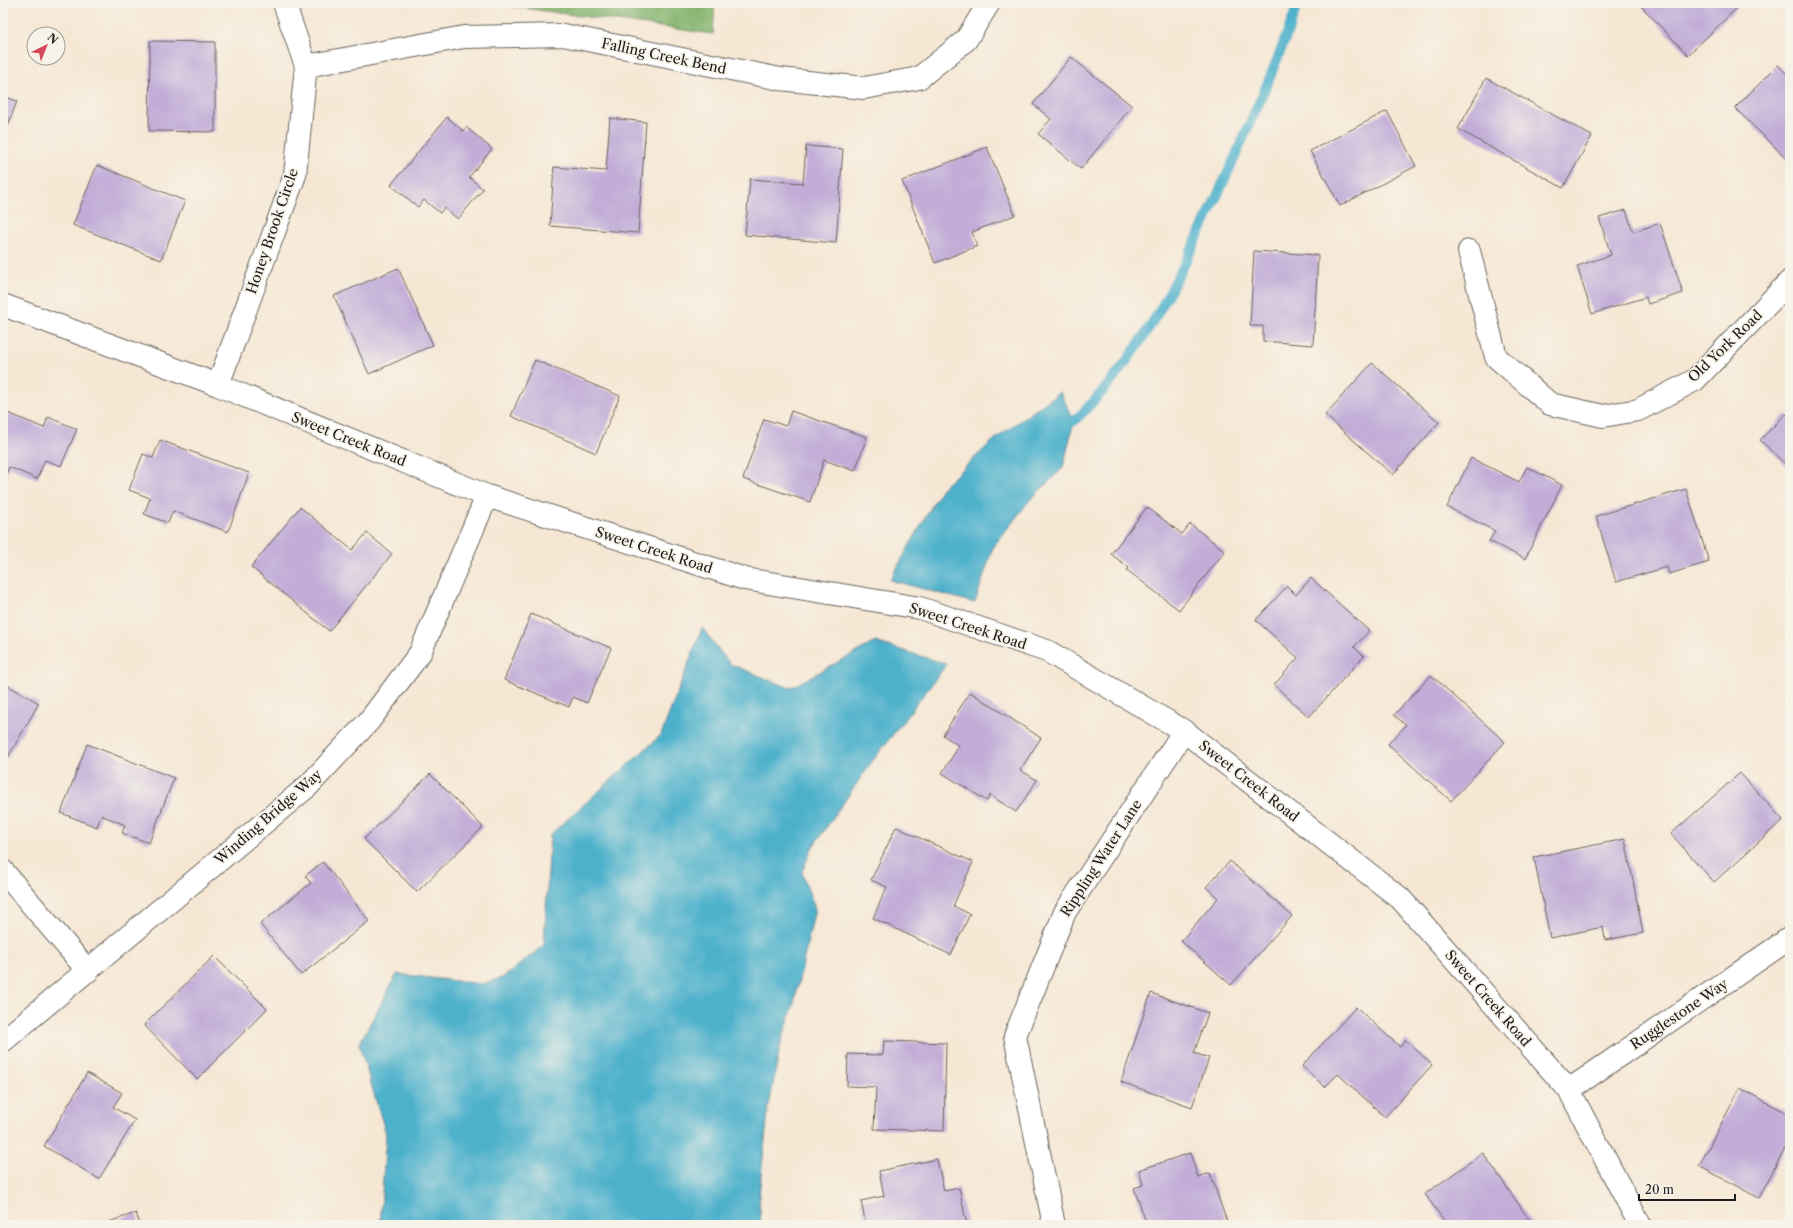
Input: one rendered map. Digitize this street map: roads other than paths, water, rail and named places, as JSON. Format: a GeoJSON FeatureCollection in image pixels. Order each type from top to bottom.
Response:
{"type":"FeatureCollection","features":[{"type":"Feature","properties":{"kind":"street","name":"Honey Brook Circle"},"geometry":{"type":"LineString","coordinates":[[218,385],[295,175],[306,66],[284,3]]}},
{"type":"Feature","properties":{"kind":"street","name":"Falling Creek Bend"},"geometry":{"type":"LineString","coordinates":[[306,66],[464,37],[563,35],[780,79],[864,88],[919,78],[966,40],[989,3]]}},
{"type":"Feature","properties":{"kind":"street","name":"Old York Road"},"geometry":{"type":"LineString","coordinates":[[1469,251],[1496,358],[1550,404],[1603,416],[1638,410],[1695,380],[1790,281]]}},
{"type":"Feature","properties":{"kind":"street","name":"Sweet Creek Road"},"geometry":{"type":"LineString","coordinates":[[3,305],[218,385],[487,496],[745,579],[927,610],[1046,651],[1184,731],[1400,898],[1569,1090],[1640,1225]]}},
{"type":"Feature","properties":{"kind":"street","name":"Winding Bridge Way"},"geometry":{"type":"LineString","coordinates":[[3,1041],[308,786],[369,721],[420,653],[487,496]]}},
{"type":"Feature","properties":{"kind":"street","name":"Rippling Water Lane"},"geometry":{"type":"LineString","coordinates":[[1054,1225],[1015,1036],[1065,912],[1184,731]]}},
{"type":"Feature","properties":{"kind":"street"},"geometry":{"type":"LineString","coordinates":[[3,871],[88,971]]}},
{"type":"Feature","properties":{"kind":"street","name":"Rugglestone Way"},"geometry":{"type":"LineString","coordinates":[[1569,1090],[1790,938]]}},
{"type":"Feature","properties":{"kind":"water"},"geometry":{"type":"Polygon","coordinates":[[[1060,392],[1074,421],[1063,468],[1029,501],[993,547],[975,603],[890,580],[942,488],[995,439],[1060,392]]]}},
{"type":"Feature","properties":{"kind":"water"},"geometry":{"type":"Polygon","coordinates":[[[702,628],[730,664],[790,688],[875,642],[947,664],[871,763],[812,848],[802,872],[815,909],[794,1003],[780,1047],[768,1112],[759,1195],[761,1225],[380,1225],[386,1134],[359,1044],[397,974],[482,984],[504,977],[544,945],[550,835],[661,735],[702,628]]]}},
{"type":"Feature","properties":{"kind":"waterway"},"geometry":{"type":"LineString","coordinates":[[1074,421],[1099,395],[1122,367],[1143,338],[1161,308],[1225,179],[1273,70],[1298,3]]}}]}
